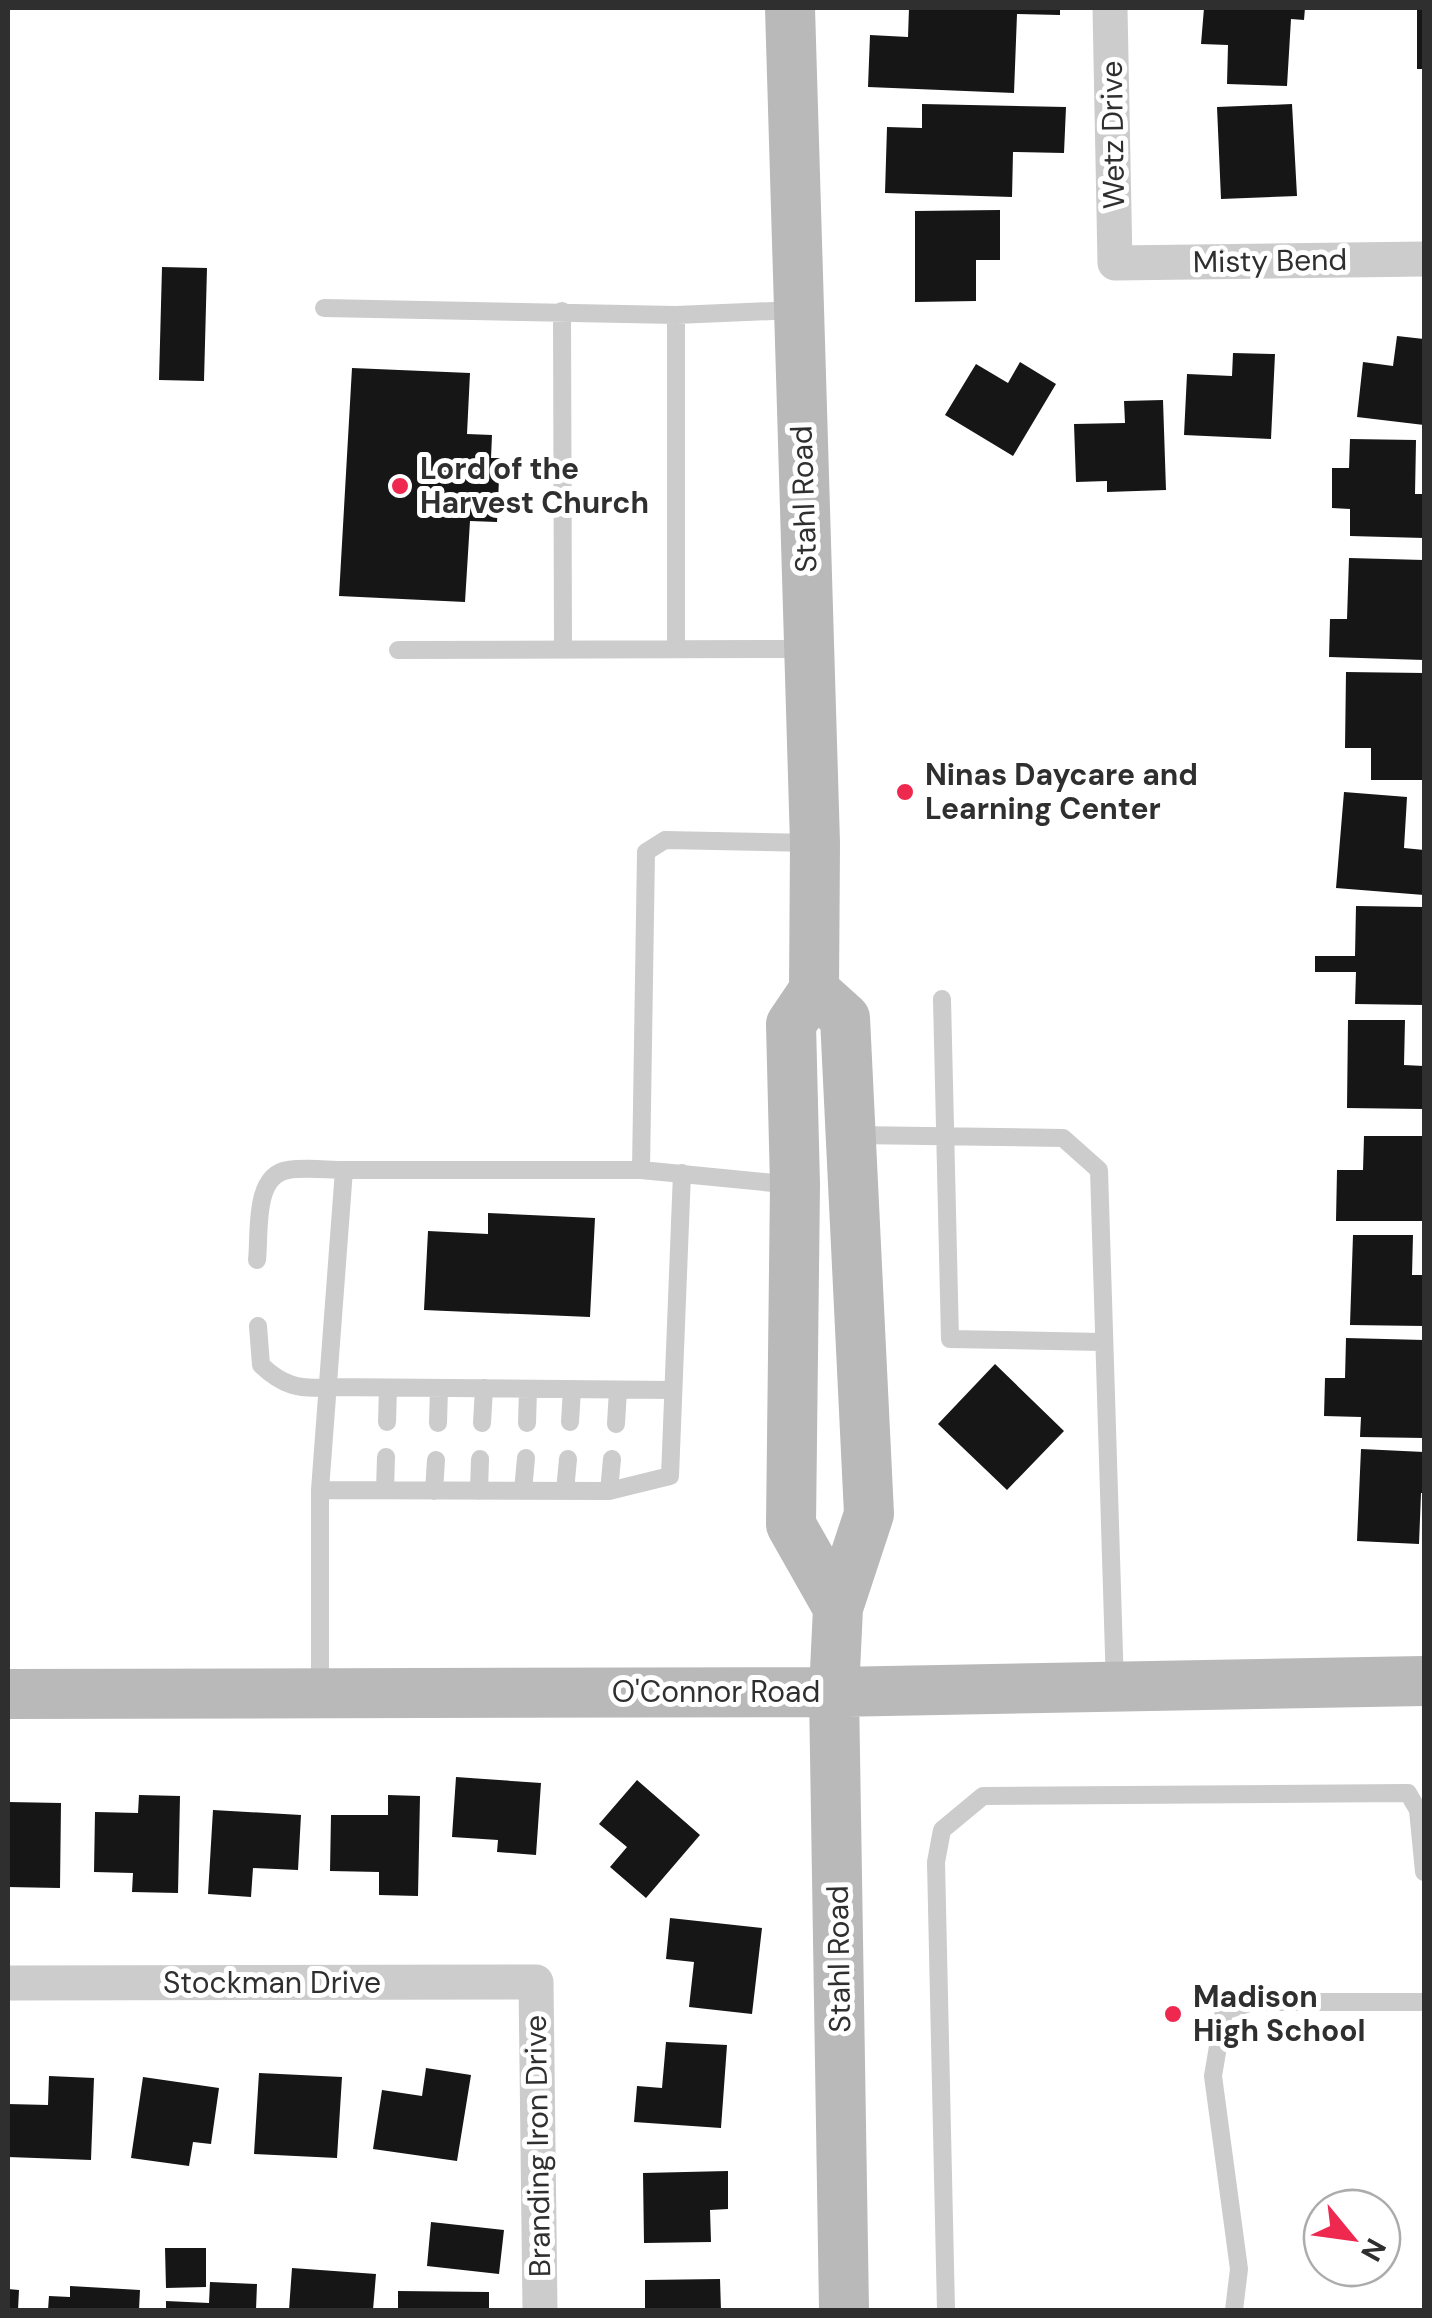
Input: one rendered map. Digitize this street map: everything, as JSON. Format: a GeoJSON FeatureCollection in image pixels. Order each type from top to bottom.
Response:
{"type":"FeatureCollection","features":[{"type":"Feature","properties":{"kind":"street","name":"Stahl Road"},"geometry":{"type":"LineString","coordinates":[[790,8],[815,843],[814,990],[790,1024],[795,1185],[791,1525],[838,1608]]}},
{"type":"Feature","properties":{"kind":"street","name":"Wetz Drive"},"geometry":{"type":"LineString","coordinates":[[1110,8],[1115,263]]}},
{"type":"Feature","properties":{"kind":"street","name":"Misty Bend"},"geometry":{"type":"LineString","coordinates":[[1115,263],[1424,258]]}},
{"type":"Feature","properties":{"kind":"street","name":"Stahl Road"},"geometry":{"type":"LineString","coordinates":[[814,990],[845,1018],[868,1514],[838,1608],[834,1692],[844,2310]]}},
{"type":"Feature","properties":{"kind":"street","name":"O'Connor Road"},"geometry":{"type":"LineString","coordinates":[[8,1694],[834,1692],[1424,1681]]}},
{"type":"Feature","properties":{"kind":"street","name":"Stockman Drive"},"geometry":{"type":"LineString","coordinates":[[8,1984],[536,1982]]}},
{"type":"Feature","properties":{"kind":"street","name":"Branding Iron Drive"},"geometry":{"type":"LineString","coordinates":[[536,1982],[540,2310]]}},
{"type":"Feature","properties":{"kind":"lane"},"geometry":{"type":"LineString","coordinates":[[324,308],[676,315],[797,310]]}},
{"type":"Feature","properties":{"kind":"lane"},"geometry":{"type":"LineString","coordinates":[[562,311],[563,648]]}},
{"type":"Feature","properties":{"kind":"lane"},"geometry":{"type":"LineString","coordinates":[[676,315],[676,647]]}},
{"type":"Feature","properties":{"kind":"lane"},"geometry":{"type":"LineString","coordinates":[[398,650],[809,649]]}},
{"type":"Feature","properties":{"kind":"lane"},"geometry":{"type":"LineString","coordinates":[[641,1170],[646,852],[665,840],[815,843]]}},
{"type":"Feature","properties":{"kind":"lane"},"geometry":{"type":"LineString","coordinates":[[942,999],[950,1339],[1102,1342]]}},
{"type":"Feature","properties":{"kind":"lane"},"geometry":{"type":"LineString","coordinates":[[850,1136],[1063,1138],[1100,1170],[1115,1686]]}},
{"type":"Feature","properties":{"kind":"lane"},"geometry":{"type":"LineString","coordinates":[[257,1260],[263,1191],[274,1174],[287,1170],[641,1170],[795,1185]]}},
{"type":"Feature","properties":{"kind":"lane"},"geometry":{"type":"LineString","coordinates":[[320,1693],[320,1490],[344,1170]]}},
{"type":"Feature","properties":{"kind":"lane"},"geometry":{"type":"LineString","coordinates":[[320,1490],[609,1491],[670,1476],[682,1173]]}},
{"type":"Feature","properties":{"kind":"lane"},"geometry":{"type":"LineString","coordinates":[[258,1326],[261,1365],[276,1379],[302,1390],[673,1390]]}},
{"type":"Feature","properties":{"kind":"lane"},"geometry":{"type":"LineString","coordinates":[[388,1388],[388,1422]]}},
{"type":"Feature","properties":{"kind":"lane"},"geometry":{"type":"LineString","coordinates":[[438,1388],[438,1423]]}},
{"type":"Feature","properties":{"kind":"lane"},"geometry":{"type":"LineString","coordinates":[[482,1423],[484,1388]]}},
{"type":"Feature","properties":{"kind":"lane"},"geometry":{"type":"LineString","coordinates":[[526,1423],[528,1389]]}},
{"type":"Feature","properties":{"kind":"lane"},"geometry":{"type":"LineString","coordinates":[[570,1422],[572,1389]]}},
{"type":"Feature","properties":{"kind":"lane"},"geometry":{"type":"LineString","coordinates":[[616,1424],[618,1390]]}},
{"type":"Feature","properties":{"kind":"lane"},"geometry":{"type":"LineString","coordinates":[[385,1490],[386,1457]]}},
{"type":"Feature","properties":{"kind":"lane"},"geometry":{"type":"LineString","coordinates":[[523,1491],[526,1458]]}},
{"type":"Feature","properties":{"kind":"lane"},"geometry":{"type":"LineString","coordinates":[[478,1490],[480,1459]]}},
{"type":"Feature","properties":{"kind":"lane"},"geometry":{"type":"LineString","coordinates":[[565,1491],[568,1459]]}},
{"type":"Feature","properties":{"kind":"lane"},"geometry":{"type":"LineString","coordinates":[[609,1491],[612,1459]]}},
{"type":"Feature","properties":{"kind":"lane"},"geometry":{"type":"LineString","coordinates":[[434,1490],[436,1460]]}},
{"type":"Feature","properties":{"kind":"lane"},"geometry":{"type":"LineString","coordinates":[[946,2310],[936,1862],[942,1830],[984,1796],[1408,1793],[1418,1810],[1424,1872]]}},
{"type":"Feature","properties":{"kind":"lane"},"geometry":{"type":"LineString","coordinates":[[1234,2310],[1239,2269],[1213,2076],[1224,2012],[1254,2002],[1424,2002]]}},
{"type":"Feature","properties":{"kind":"building"},"geometry":{"type":"Polygon","coordinates":[[[909,8],[1060,8],[1060,15],[1017,14],[1014,93],[868,87],[870,35],[908,37],[909,8]]]}},
{"type":"Feature","properties":{"kind":"building"},"geometry":{"type":"Polygon","coordinates":[[[1204,8],[1305,8],[1304,20],[1291,19],[1287,86],[1227,84],[1228,45],[1201,44],[1204,8]]]}},
{"type":"Feature","properties":{"kind":"building"},"geometry":{"type":"Polygon","coordinates":[[[1417,8],[1424,8],[1424,69],[1417,69],[1417,8]]]}},
{"type":"Feature","properties":{"kind":"building"},"geometry":{"type":"Polygon","coordinates":[[[922,104],[1066,107],[1064,153],[1013,152],[1012,197],[885,193],[887,127],[922,128],[922,104]]]}},
{"type":"Feature","properties":{"kind":"building"},"geometry":{"type":"Polygon","coordinates":[[[1292,104],[1297,196],[1221,199],[1217,107],[1292,104]]]}},
{"type":"Feature","properties":{"kind":"building"},"geometry":{"type":"Polygon","coordinates":[[[1000,210],[1000,260],[976,260],[976,301],[915,302],[915,211],[1000,210]]]}},
{"type":"Feature","properties":{"kind":"building"},"geometry":{"type":"Polygon","coordinates":[[[162,267],[207,268],[204,381],[159,380],[162,267]]]}},
{"type":"Feature","properties":{"kind":"building"},"geometry":{"type":"Polygon","coordinates":[[[1397,336],[1424,339],[1424,425],[1357,417],[1363,362],[1393,366],[1397,336]]]}},
{"type":"Feature","properties":{"kind":"building"},"geometry":{"type":"Polygon","coordinates":[[[1233,353],[1275,354],[1271,439],[1184,435],[1187,374],[1232,376],[1233,353]]]}},
{"type":"Feature","properties":{"kind":"building"},"geometry":{"type":"Polygon","coordinates":[[[1020,362],[1056,384],[1013,456],[945,415],[976,364],[1008,383],[1020,362]]]}},
{"type":"Feature","properties":{"kind":"building"},"geometry":{"type":"Polygon","coordinates":[[[352,368],[470,373],[467,434],[492,435],[491,458],[500,458],[497,522],[470,521],[465,602],[339,596],[352,368]]]}},
{"type":"Feature","properties":{"kind":"building"},"geometry":{"type":"Polygon","coordinates":[[[1163,400],[1166,490],[1107,492],[1107,481],[1076,482],[1074,424],[1125,423],[1124,401],[1163,400]]]}},
{"type":"Feature","properties":{"kind":"building"},"geometry":{"type":"Polygon","coordinates":[[[1350,439],[1416,440],[1415,494],[1424,494],[1424,538],[1350,536],[1350,509],[1332,508],[1332,468],[1349,468],[1350,439]]]}},
{"type":"Feature","properties":{"kind":"building"},"geometry":{"type":"Polygon","coordinates":[[[1349,558],[1424,560],[1424,660],[1329,657],[1330,619],[1347,619],[1349,558]]]}},
{"type":"Feature","properties":{"kind":"building"},"geometry":{"type":"Polygon","coordinates":[[[1346,672],[1424,673],[1424,780],[1371,780],[1371,748],[1345,748],[1346,672]]]}},
{"type":"Feature","properties":{"kind":"building"},"geometry":{"type":"Polygon","coordinates":[[[1344,792],[1407,797],[1404,848],[1424,850],[1424,895],[1336,888],[1344,792]]]}},
{"type":"Feature","properties":{"kind":"building"},"geometry":{"type":"Polygon","coordinates":[[[1356,906],[1424,907],[1424,1005],[1355,1004],[1356,972],[1315,972],[1315,956],[1355,956],[1356,906]]]}},
{"type":"Feature","properties":{"kind":"building"},"geometry":{"type":"Polygon","coordinates":[[[1348,1020],[1405,1020],[1404,1065],[1424,1066],[1424,1109],[1347,1108],[1348,1020]]]}},
{"type":"Feature","properties":{"kind":"building"},"geometry":{"type":"Polygon","coordinates":[[[1364,1136],[1424,1136],[1424,1221],[1336,1221],[1337,1170],[1363,1170],[1364,1136]]]}},
{"type":"Feature","properties":{"kind":"building"},"geometry":{"type":"Polygon","coordinates":[[[488,1213],[595,1218],[590,1317],[424,1310],[428,1231],[488,1234],[488,1213]]]}},
{"type":"Feature","properties":{"kind":"building"},"geometry":{"type":"Polygon","coordinates":[[[1353,1235],[1413,1235],[1412,1275],[1424,1275],[1424,1326],[1350,1325],[1353,1235]]]}},
{"type":"Feature","properties":{"kind":"building"},"geometry":{"type":"Polygon","coordinates":[[[1346,1338],[1424,1340],[1424,1438],[1360,1437],[1361,1417],[1324,1416],[1325,1378],[1345,1378],[1346,1338]]]}},
{"type":"Feature","properties":{"kind":"building"},"geometry":{"type":"Polygon","coordinates":[[[995,1364],[1064,1431],[1007,1490],[938,1424],[995,1364]]]}},
{"type":"Feature","properties":{"kind":"building"},"geometry":{"type":"Polygon","coordinates":[[[1361,1449],[1424,1452],[1419,1544],[1357,1541],[1361,1449]]]}},
{"type":"Feature","properties":{"kind":"building"},"geometry":{"type":"Polygon","coordinates":[[[456,1777],[541,1783],[536,1855],[497,1852],[498,1840],[452,1837],[456,1777]]]}},
{"type":"Feature","properties":{"kind":"building"},"geometry":{"type":"Polygon","coordinates":[[[637,1780],[700,1835],[646,1898],[610,1867],[627,1847],[599,1824],[637,1780]]]}},
{"type":"Feature","properties":{"kind":"building"},"geometry":{"type":"Polygon","coordinates":[[[139,1795],[180,1796],[178,1893],[132,1892],[133,1873],[94,1872],[95,1812],[138,1813],[139,1795]]]}},
{"type":"Feature","properties":{"kind":"building"},"geometry":{"type":"Polygon","coordinates":[[[388,1795],[420,1796],[418,1896],[379,1895],[379,1872],[330,1871],[331,1815],[388,1815],[388,1795]]]}},
{"type":"Feature","properties":{"kind":"building"},"geometry":{"type":"Polygon","coordinates":[[[8,1802],[61,1803],[60,1888],[8,1887],[8,1802]]]}},
{"type":"Feature","properties":{"kind":"building"},"geometry":{"type":"Polygon","coordinates":[[[213,1810],[301,1815],[298,1870],[253,1868],[251,1897],[208,1894],[213,1810]]]}},
{"type":"Feature","properties":{"kind":"building"},"geometry":{"type":"Polygon","coordinates":[[[670,1918],[762,1928],[752,2014],[689,2007],[694,1962],[666,1959],[670,1918]]]}},
{"type":"Feature","properties":{"kind":"building"},"geometry":{"type":"Polygon","coordinates":[[[666,2042],[727,2045],[721,2128],[634,2122],[637,2086],[662,2088],[666,2042]]]}},
{"type":"Feature","properties":{"kind":"building"},"geometry":{"type":"Polygon","coordinates":[[[426,2068],[471,2075],[457,2161],[373,2149],[382,2090],[422,2096],[426,2068]]]}},
{"type":"Feature","properties":{"kind":"building"},"geometry":{"type":"Polygon","coordinates":[[[259,2073],[342,2077],[337,2158],[254,2154],[259,2073]]]}},
{"type":"Feature","properties":{"kind":"building"},"geometry":{"type":"Polygon","coordinates":[[[49,2076],[94,2078],[91,2160],[8,2157],[8,2104],[48,2105],[49,2076]]]}},
{"type":"Feature","properties":{"kind":"building"},"geometry":{"type":"Polygon","coordinates":[[[143,2077],[219,2088],[211,2144],[193,2142],[189,2166],[131,2158],[143,2077]]]}},
{"type":"Feature","properties":{"kind":"building"},"geometry":{"type":"Polygon","coordinates":[[[728,2171],[728,2209],[710,2210],[711,2242],[644,2243],[643,2173],[728,2171]]]}},
{"type":"Feature","properties":{"kind":"building"},"geometry":{"type":"Polygon","coordinates":[[[431,2222],[504,2230],[499,2274],[427,2266],[431,2222]]]}},
{"type":"Feature","properties":{"kind":"building"},"geometry":{"type":"Polygon","coordinates":[[[165,2248],[206,2248],[206,2287],[166,2288],[165,2248]]]}},
{"type":"Feature","properties":{"kind":"building"},"geometry":{"type":"Polygon","coordinates":[[[292,2268],[376,2274],[373,2310],[289,2310],[292,2268]]]}},
{"type":"Feature","properties":{"kind":"building"},"geometry":{"type":"Polygon","coordinates":[[[720,2279],[721,2310],[645,2310],[645,2280],[720,2279]]]}},
{"type":"Feature","properties":{"kind":"building"},"geometry":{"type":"Polygon","coordinates":[[[210,2282],[257,2284],[256,2310],[166,2310],[166,2301],[209,2303],[210,2282]]]}},
{"type":"Feature","properties":{"kind":"building"},"geometry":{"type":"Polygon","coordinates":[[[70,2286],[140,2290],[139,2310],[48,2310],[49,2296],[70,2297],[70,2286]]]}},
{"type":"Feature","properties":{"kind":"building"},"geometry":{"type":"Polygon","coordinates":[[[8,2289],[19,2290],[18,2310],[8,2310],[8,2289]]]}},
{"type":"Feature","properties":{"kind":"building"},"geometry":{"type":"Polygon","coordinates":[[[398,2291],[489,2292],[489,2310],[398,2310],[398,2291]]]}},
{"type":"Feature","properties":{"kind":"place","name":"Lord of the Harvest Church"},"geometry":{"type":"Point","coordinates":[400,486]}},
{"type":"Feature","properties":{"kind":"place","name":"Ninas Daycare and Learning Center"},"geometry":{"type":"Point","coordinates":[905,792]}},
{"type":"Feature","properties":{"kind":"place","name":"Madison High School"},"geometry":{"type":"Point","coordinates":[1173,2014]}}]}
